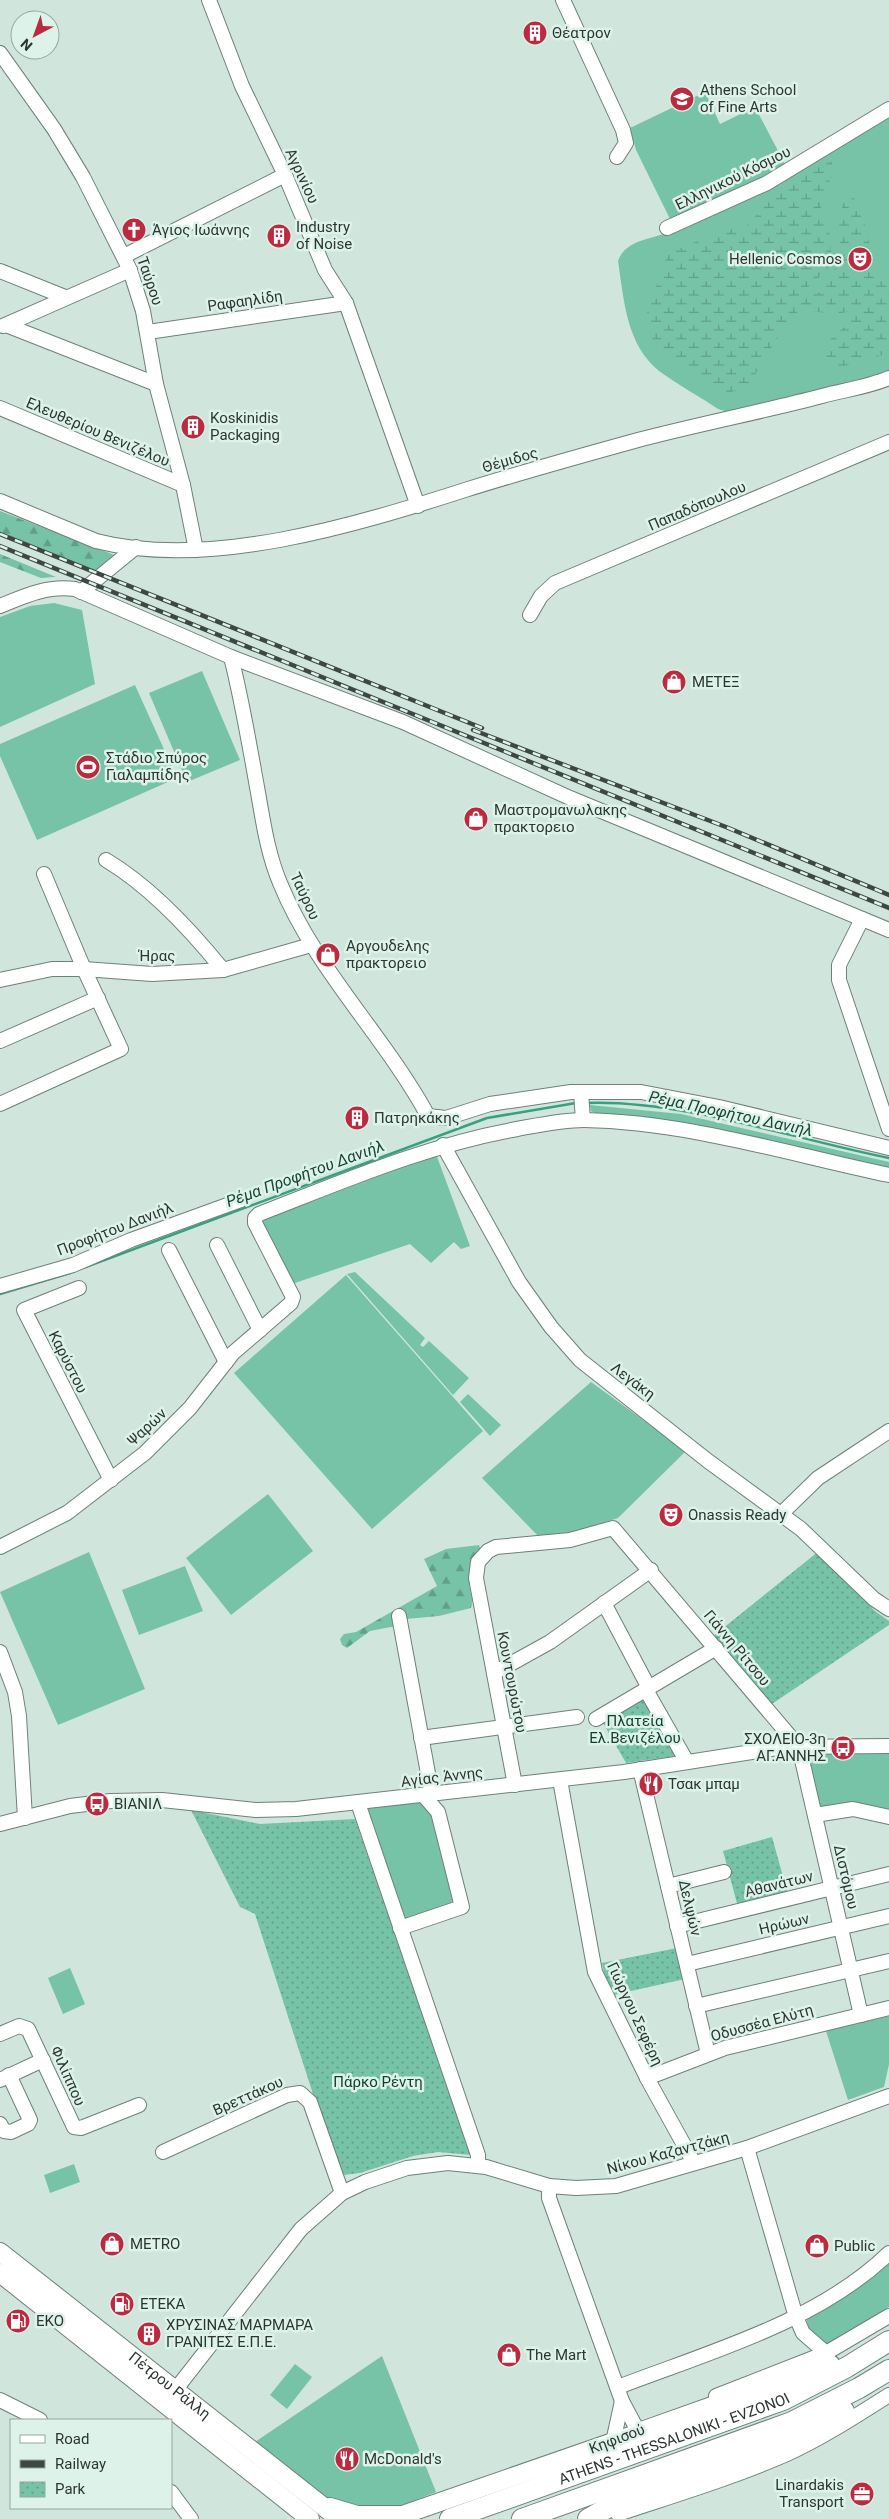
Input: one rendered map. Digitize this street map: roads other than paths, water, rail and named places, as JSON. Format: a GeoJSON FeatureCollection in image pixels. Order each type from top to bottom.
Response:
{"type":"FeatureCollection","features":[{"type":"Feature","properties":{"kind":"highway"},"geometry":{"type":"LineString","coordinates":[[639,2433],[818,2370],[888,2341]]}},
{"type":"Feature","properties":{"kind":"highway","name":"ATHENS - THESSALONIKI - EVZONOI"},"geometry":{"type":"LineString","coordinates":[[450,2519],[790,2397],[846,2367],[888,2341]]}},
{"type":"Feature","properties":{"kind":"highway","name":"ATHENS - THESSALONIKI - EVZONOI"},"geometry":{"type":"LineString","coordinates":[[522,2519],[792,2422],[859,2388],[889,2370]]}},
{"type":"Feature","properties":{"kind":"highway"},"geometry":{"type":"LineString","coordinates":[[588,2519],[609,2506],[776,2446],[819,2426],[862,2401],[889,2379]]}},
{"type":"Feature","properties":{"kind":"main road","name":"Πέτρου Ράλλη"},"geometry":{"type":"LineString","coordinates":[[0,2252],[340,2519]]}},
{"type":"Feature","properties":{"kind":"main road","name":"Πέτρου Ράλλη"},"geometry":{"type":"LineString","coordinates":[[0,2273],[310,2519]]}},
{"type":"Feature","properties":{"kind":"main road","name":"Κηφισού"},"geometry":{"type":"LineString","coordinates":[[319,2504],[357,2515],[402,2518],[445,2500],[639,2433]]}},
{"type":"Feature","properties":{"kind":"main road"},"geometry":{"type":"LineString","coordinates":[[284,2500],[300,2519]]}},
{"type":"Feature","properties":{"kind":"street","name":"Αγρινίου"},"geometry":{"type":"LineString","coordinates":[[209,0],[242,86],[286,175],[325,270],[346,303],[418,506]]}},
{"type":"Feature","properties":{"kind":"street"},"geometry":{"type":"LineString","coordinates":[[563,0],[624,130],[626,143],[617,157]]}},
{"type":"Feature","properties":{"kind":"street","name":"Ταύρου"},"geometry":{"type":"LineString","coordinates":[[0,53],[68,151],[130,270],[148,332],[156,384],[183,485],[196,550]]}},
{"type":"Feature","properties":{"kind":"street","name":"Ελληνικού Κόσμου"},"geometry":{"type":"LineString","coordinates":[[667,228],[768,183],[889,109]]}},
{"type":"Feature","properties":{"kind":"street"},"geometry":{"type":"LineString","coordinates":[[124,256],[286,175]]}},
{"type":"Feature","properties":{"kind":"street"},"geometry":{"type":"LineString","coordinates":[[3,326],[65,297],[130,270]]}},
{"type":"Feature","properties":{"kind":"street"},"geometry":{"type":"LineString","coordinates":[[0,271],[65,297]]}},
{"type":"Feature","properties":{"kind":"street","name":"Ραφαηλίδη"},"geometry":{"type":"LineString","coordinates":[[148,332],[346,303]]}},
{"type":"Feature","properties":{"kind":"street"},"geometry":{"type":"LineString","coordinates":[[3,326],[156,384]]}},
{"type":"Feature","properties":{"kind":"street","name":"Θέμιδος"},"geometry":{"type":"LineString","coordinates":[[0,501],[96,541],[136,547],[196,550],[281,540],[418,506],[466,490],[638,440],[889,378]]}},
{"type":"Feature","properties":{"kind":"street","name":"Ελευθερίου Βενιζέλου"},"geometry":{"type":"LineString","coordinates":[[0,408],[183,485]]}},
{"type":"Feature","properties":{"kind":"street","name":"Παπαδόπουλου"},"geometry":{"type":"LineString","coordinates":[[530,615],[541,596],[555,583],[889,442]]}},
{"type":"Feature","properties":{"kind":"street"},"geometry":{"type":"LineString","coordinates":[[81,592],[136,547]]}},
{"type":"Feature","properties":{"kind":"street"},"geometry":{"type":"LineString","coordinates":[[0,606],[33,593],[54,588],[66,588],[81,592],[231,657],[403,722],[547,788],[889,930]]}},
{"type":"Feature","properties":{"kind":"street","name":"Ταύρου"},"geometry":{"type":"LineString","coordinates":[[231,657],[242,704],[271,859],[290,905],[311,945],[396,1064],[428,1116],[446,1118],[505,1102],[581,1094]]}},
{"type":"Feature","properties":{"kind":"street"},"geometry":{"type":"LineString","coordinates":[[106,860],[121,869],[170,912],[223,970]]}},
{"type":"Feature","properties":{"kind":"street"},"geometry":{"type":"LineString","coordinates":[[0,1104],[121,1048],[84,969],[44,874]]}},
{"type":"Feature","properties":{"kind":"street"},"geometry":{"type":"LineString","coordinates":[[862,919],[839,965],[839,980],[889,1129]]}},
{"type":"Feature","properties":{"kind":"street","name":"Ήρας"},"geometry":{"type":"LineString","coordinates":[[0,980],[36,971],[84,969],[152,974],[223,970],[311,945]]}},
{"type":"Feature","properties":{"kind":"street"},"geometry":{"type":"LineString","coordinates":[[0,1041],[98,998]]}},
{"type":"Feature","properties":{"kind":"street"},"geometry":{"type":"LineString","coordinates":[[583,1116],[581,1094],[622,1091],[665,1095],[889,1148]]}},
{"type":"Feature","properties":{"kind":"street"},"geometry":{"type":"LineString","coordinates":[[444,1145],[583,1116],[694,1131],[889,1175]]}},
{"type":"Feature","properties":{"kind":"street","name":"Ψαρών"},"geometry":{"type":"LineString","coordinates":[[0,1547],[67,1513],[145,1453],[174,1426],[226,1362],[292,1301],[293,1297],[255,1223],[257,1215],[398,1160],[444,1145]]}},
{"type":"Feature","properties":{"kind":"street","name":"Λεγάκη"},"geometry":{"type":"LineString","coordinates":[[444,1145],[519,1282],[571,1351],[587,1366],[781,1514],[830,1555],[863,1590]]}},
{"type":"Feature","properties":{"kind":"street","name":"Προφήτου Δανιήλ"},"geometry":{"type":"LineString","coordinates":[[0,1286],[72,1264],[131,1240],[241,1200]]}},
{"type":"Feature","properties":{"kind":"street"},"geometry":{"type":"LineString","coordinates":[[217,1245],[260,1330]]}},
{"type":"Feature","properties":{"kind":"street"},"geometry":{"type":"LineString","coordinates":[[169,1250],[226,1362]]}},
{"type":"Feature","properties":{"kind":"street","name":"Καρύστου"},"geometry":{"type":"LineString","coordinates":[[79,1288],[24,1310],[111,1480]]}},
{"type":"Feature","properties":{"kind":"street"},"geometry":{"type":"LineString","coordinates":[[781,1514],[818,1478],[889,1430]]}},
{"type":"Feature","properties":{"kind":"street","name":"Γιάννη Ρίτσου"},"geometry":{"type":"LineString","coordinates":[[477,1585],[476,1566],[491,1549],[570,1540],[609,1528],[618,1531],[799,1746]]}},
{"type":"Feature","properties":{"kind":"street"},"geometry":{"type":"LineString","coordinates":[[494,1673],[550,1642],[651,1570]]}},
{"type":"Feature","properties":{"kind":"street","name":"Κουντουρώτου"},"geometry":{"type":"LineString","coordinates":[[477,1585],[515,1785]]}},
{"type":"Feature","properties":{"kind":"street"},"geometry":{"type":"LineString","coordinates":[[863,1590],[889,1602]]}},
{"type":"Feature","properties":{"kind":"street"},"geometry":{"type":"LineString","coordinates":[[863,1590],[882,1606],[889,1609]]}},
{"type":"Feature","properties":{"kind":"street"},"geometry":{"type":"LineString","coordinates":[[863,1590],[874,1604],[889,1617]]}},
{"type":"Feature","properties":{"kind":"street"},"geometry":{"type":"LineString","coordinates":[[604,1603],[687,1762]]}},
{"type":"Feature","properties":{"kind":"street"},"geometry":{"type":"LineString","coordinates":[[399,1616],[421,1738],[428,1795],[438,1812],[462,1907],[400,1928]]}},
{"type":"Feature","properties":{"kind":"street"},"geometry":{"type":"LineString","coordinates":[[596,1719],[716,1648]]}},
{"type":"Feature","properties":{"kind":"street"},"geometry":{"type":"LineString","coordinates":[[0,1652],[15,1692],[19,1716],[25,1818]]}},
{"type":"Feature","properties":{"kind":"street"},"geometry":{"type":"LineString","coordinates":[[421,1738],[577,1717]]}},
{"type":"Feature","properties":{"kind":"street","name":"Διστόμου"},"geometry":{"type":"LineString","coordinates":[[799,1746],[861,2015]]}},
{"type":"Feature","properties":{"kind":"street","name":"Αγίας Άννης"},"geometry":{"type":"LineString","coordinates":[[0,1824],[81,1804],[176,1800],[277,1810],[358,1803],[560,1780],[769,1748],[889,1746]]}},
{"type":"Feature","properties":{"kind":"street","name":"Δελψών"},"geometry":{"type":"LineString","coordinates":[[640,1769],[708,2054]]}},
{"type":"Feature","properties":{"kind":"street","name":"Γιώργου Σεφέρη"},"geometry":{"type":"LineString","coordinates":[[560,1780],[595,1972],[647,2078],[694,2163]]}},
{"type":"Feature","properties":{"kind":"street"},"geometry":{"type":"LineString","coordinates":[[358,1803],[478,2155],[478,2166]]}},
{"type":"Feature","properties":{"kind":"street"},"geometry":{"type":"LineString","coordinates":[[815,1816],[852,1809],[889,1818]]}},
{"type":"Feature","properties":{"kind":"street"},"geometry":{"type":"LineString","coordinates":[[668,1886],[724,1872]]}},
{"type":"Feature","properties":{"kind":"street","name":"Αθανάτων"},"geometry":{"type":"LineString","coordinates":[[677,1926],[889,1874]]}},
{"type":"Feature","properties":{"kind":"street","name":"Ηρώων"},"geometry":{"type":"LineString","coordinates":[[687,1964],[889,1916]]}},
{"type":"Feature","properties":{"kind":"street"},"geometry":{"type":"LineString","coordinates":[[696,2006],[889,1961]]}},
{"type":"Feature","properties":{"kind":"street","name":"Οδυσσέα Ελύτη"},"geometry":{"type":"LineString","coordinates":[[647,2078],[708,2054],[889,2008]]}},
{"type":"Feature","properties":{"kind":"street","name":"Φιλίππου"},"geometry":{"type":"LineString","coordinates":[[0,2034],[19,2026],[26,2027],[43,2060],[70,2122],[78,2128],[139,2105]]}},
{"type":"Feature","properties":{"kind":"street"},"geometry":{"type":"LineString","coordinates":[[0,2124],[4,2131],[11,2132],[28,2124],[30,2120],[5,2078],[43,2060]]}},
{"type":"Feature","properties":{"kind":"street","name":"Βρεττάκου"},"geometry":{"type":"LineString","coordinates":[[163,2152],[287,2095],[300,2093],[310,2102],[342,2193]]}},
{"type":"Feature","properties":{"kind":"street","name":"Νίκου Καζαντζάκη"},"geometry":{"type":"LineString","coordinates":[[164,2404],[301,2229],[342,2193],[407,2168],[434,2163],[478,2166],[549,2186],[581,2188],[616,2186],[747,2148],[889,2096]]}},
{"type":"Feature","properties":{"kind":"street"},"geometry":{"type":"LineString","coordinates":[[747,2148],[796,2318],[803,2334],[826,2352]]}},
{"type":"Feature","properties":{"kind":"street"},"geometry":{"type":"LineString","coordinates":[[549,2186],[549,2198],[622,2401],[639,2433]]}},
{"type":"Feature","properties":{"kind":"street"},"geometry":{"type":"LineString","coordinates":[[618,2386],[796,2318],[873,2268],[889,2253]]}},
{"type":"Feature","properties":{"kind":"street","name":"Κηφισού"},"geometry":{"type":"LineString","coordinates":[[639,2433],[673,2413],[826,2352],[889,2316]]}},
{"type":"Feature","properties":{"kind":"street"},"geometry":{"type":"LineString","coordinates":[[601,2519],[744,2471],[771,2460],[830,2431],[889,2395]]}},
{"type":"Feature","properties":{"kind":"street"},"geometry":{"type":"LineString","coordinates":[[0,2400],[38,2419]]}},
{"type":"Feature","properties":{"kind":"street"},"geometry":{"type":"LineString","coordinates":[[613,2442],[622,2401]]}},
{"type":"Feature","properties":{"kind":"street"},"geometry":{"type":"LineString","coordinates":[[172,2493],[191,2519]]}},
{"type":"Feature","properties":{"kind":"waterway","name":"Ρέμα Προφήτου Δανιήλ"},"geometry":{"type":"LineString","coordinates":[[83,1268],[487,1118],[576,1103]]}},
{"type":"Feature","properties":{"kind":"waterway","name":"Ρέμα Προφήτου Δανιήλ"},"geometry":{"type":"LineString","coordinates":[[587,1103],[624,1104],[700,1114],[889,1158]]}},
{"type":"Feature","properties":{"kind":"waterway","name":"Ρέμα Προφήτου Δανιήλ"},"geometry":{"type":"LineString","coordinates":[[0,1294],[70,1273]]}},
{"type":"Feature","properties":{"kind":"railway"},"geometry":{"type":"LineString","coordinates":[[0,534],[482,728]]}},
{"type":"Feature","properties":{"kind":"railway"},"geometry":{"type":"LineString","coordinates":[[0,546],[889,908]]}},
{"type":"Feature","properties":{"kind":"railway"},"geometry":{"type":"LineString","coordinates":[[473,730],[726,827],[889,895]]}},
{"type":"Feature","properties":{"kind":"place","name":"Θέατρον"},"geometry":{"type":"Point","coordinates":[535,33]}},
{"type":"Feature","properties":{"kind":"place","name":"Athens School of Fine Arts"},"geometry":{"type":"Point","coordinates":[682,99]}},
{"type":"Feature","properties":{"kind":"place","name":"Άγιος Ιωάννης"},"geometry":{"type":"Point","coordinates":[134,230]}},
{"type":"Feature","properties":{"kind":"place","name":"Industry of Noise"},"geometry":{"type":"Point","coordinates":[279,236]}},
{"type":"Feature","properties":{"kind":"place","name":"Hellenic Cosmos"},"geometry":{"type":"Point","coordinates":[860,259]}},
{"type":"Feature","properties":{"kind":"place","name":"Koskinidis Packaging"},"geometry":{"type":"Point","coordinates":[193,427]}},
{"type":"Feature","properties":{"kind":"place","name":"ΜΕΤΕΞ"},"geometry":{"type":"Point","coordinates":[674,682]}},
{"type":"Feature","properties":{"kind":"place","name":"Στάδιο Σπύρος Γιαλαμπίδης"},"geometry":{"type":"Point","coordinates":[88,767]}},
{"type":"Feature","properties":{"kind":"place","name":"Μαστρομανωλακης πρακτορειο"},"geometry":{"type":"Point","coordinates":[476,819]}},
{"type":"Feature","properties":{"kind":"place","name":"Αργουδελης πρακτορειο"},"geometry":{"type":"Point","coordinates":[328,955]}},
{"type":"Feature","properties":{"kind":"place","name":"Πατρηκάκης"},"geometry":{"type":"Point","coordinates":[357,1118]}},
{"type":"Feature","properties":{"kind":"place","name":"Onassis Ready"},"geometry":{"type":"Point","coordinates":[671,1515]}},
{"type":"Feature","properties":{"kind":"place","name":"ΣΧΟΛΕΙΟ-3η ΑΓ.ΑΝΝΗΣ"},"geometry":{"type":"Point","coordinates":[843,1748]}},
{"type":"Feature","properties":{"kind":"place","name":"Τσακ μπαμ"},"geometry":{"type":"Point","coordinates":[651,1784]}},
{"type":"Feature","properties":{"kind":"place","name":"ΒΙΑΝΙΛ"},"geometry":{"type":"Point","coordinates":[97,1804]}},
{"type":"Feature","properties":{"kind":"place","name":"METRO"},"geometry":{"type":"Point","coordinates":[112,2244]}},
{"type":"Feature","properties":{"kind":"place","name":"Public"},"geometry":{"type":"Point","coordinates":[817,2246]}},
{"type":"Feature","properties":{"kind":"place","name":"ΕΤΕΚΑ"},"geometry":{"type":"Point","coordinates":[122,2304]}},
{"type":"Feature","properties":{"kind":"place","name":"EKO"},"geometry":{"type":"Point","coordinates":[18,2321]}},
{"type":"Feature","properties":{"kind":"place","name":"ΧΡΥΣΙΝΑΣ ΜΑΡΜΑΡΑ ΓΡΑΝΙΤΕΣ Ε.Π.Ε."},"geometry":{"type":"Point","coordinates":[149,2334]}},
{"type":"Feature","properties":{"kind":"place","name":"The Mart"},"geometry":{"type":"Point","coordinates":[509,2355]}},
{"type":"Feature","properties":{"kind":"place","name":"McDonald's"},"geometry":{"type":"Point","coordinates":[347,2459]}},
{"type":"Feature","properties":{"kind":"place","name":"Linardakis Transport"},"geometry":{"type":"Point","coordinates":[862,2494]}},
{"type":"Feature","properties":{"kind":"park label","name":"Πλατεία Ελ.Βενιζέλου"},"geometry":{"type":"Point","coordinates":[635,1730]}},
{"type":"Feature","properties":{"kind":"park label","name":"Πάρκο Ρέντη"},"geometry":{"type":"Point","coordinates":[378,2082]}}]}
